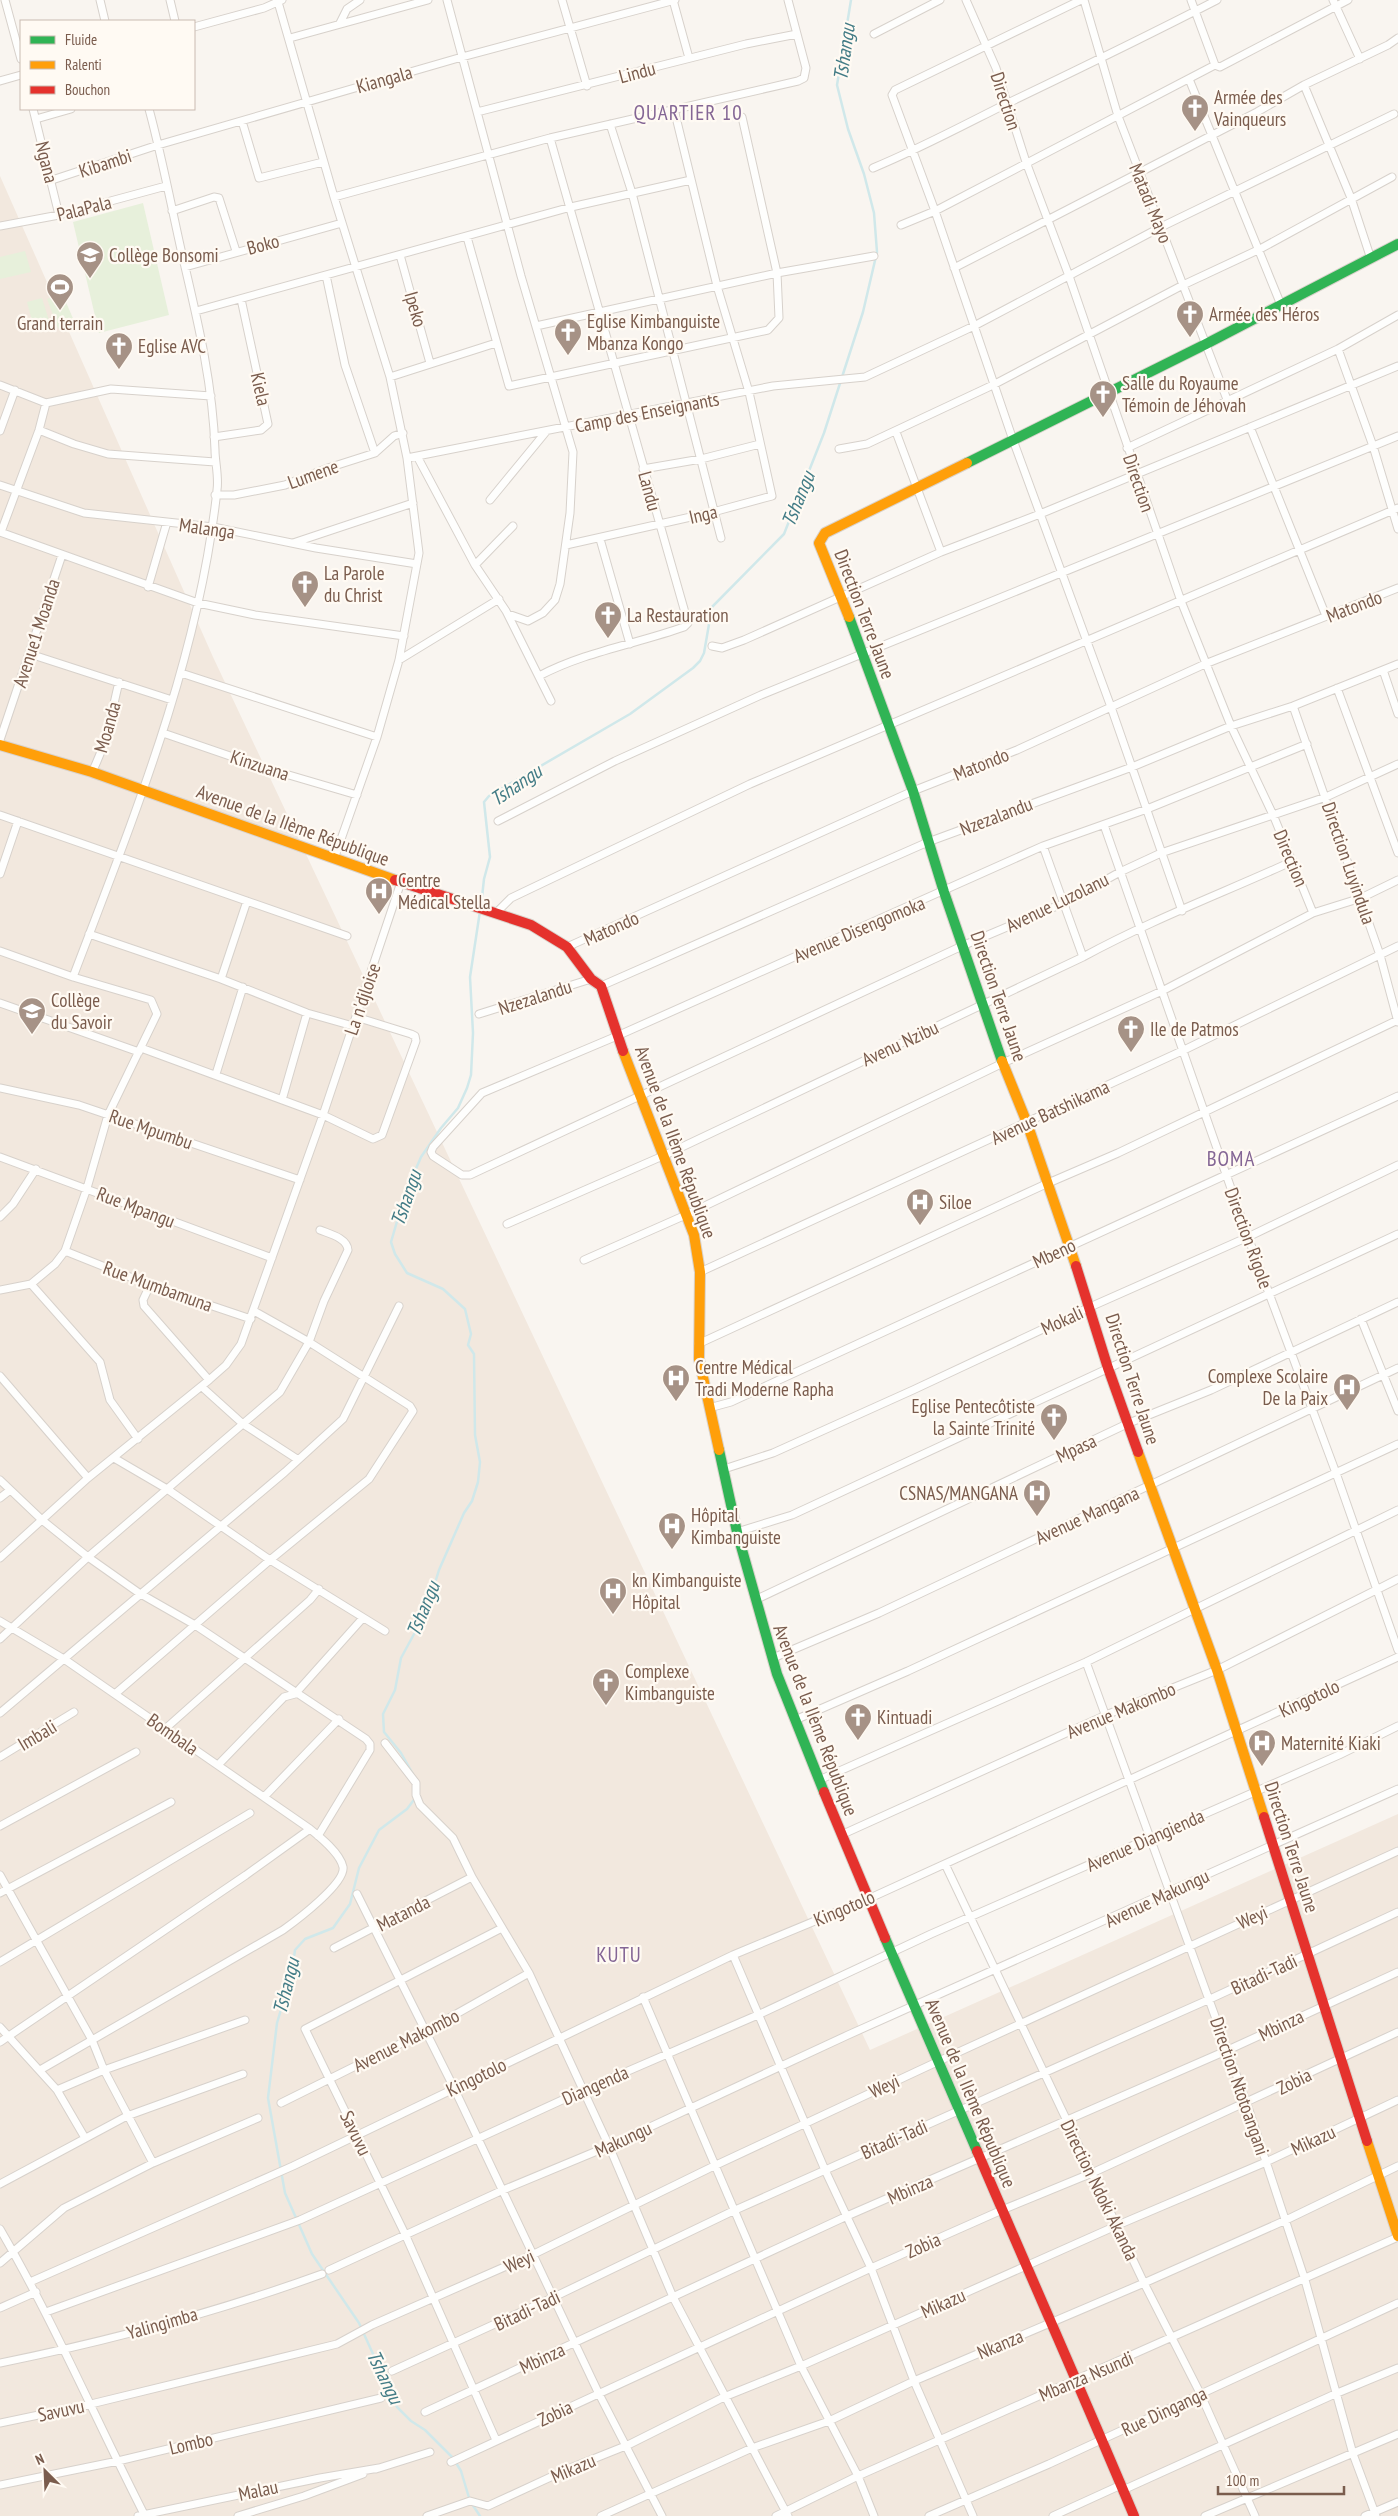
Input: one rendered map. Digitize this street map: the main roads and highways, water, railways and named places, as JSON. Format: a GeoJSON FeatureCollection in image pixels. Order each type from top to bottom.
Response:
{"type":"FeatureCollection","features":[{"type":"Feature","properties":{"kind":"waterway","name":"Tshangu"},"geometry":{"type":"LineString","coordinates":[[481,906],[484,879],[490,857],[484,802],[489,796],[630,714],[693,668],[700,661],[704,653],[712,607],[784,534],[824,433],[863,312],[877,252],[874,213],[864,174],[848,129],[837,85],[851,0]]}},
{"type":"Feature","properties":{"kind":"waterway","name":"Tshangu"},"geometry":{"type":"LineString","coordinates":[[418,1783],[401,1753],[384,1732],[383,1714],[395,1690],[401,1658],[426,1612],[439,1570],[464,1513],[472,1501],[478,1482],[480,1462],[475,1435],[474,1354],[468,1345],[471,1334],[465,1309],[443,1289],[407,1273],[395,1254],[391,1242],[405,1194],[421,1157],[441,1128],[458,1108],[471,1075],[473,1033],[470,977],[480,911]]}},
{"type":"Feature","properties":{"kind":"waterway","name":"Tshangu"},"geometry":{"type":"LineString","coordinates":[[416,1797],[407,1809],[379,1830],[359,1868],[350,1904],[333,1928],[305,1939],[295,1950],[290,1986],[277,2023],[268,2098],[285,2193],[312,2254],[359,2323],[397,2407],[411,2421],[425,2430],[453,2458],[461,2471],[470,2501],[480,2516]]}},
{"type":"Feature","properties":{"kind":"place","name":"Armée des Vainqueurs"},"geometry":{"type":"Point","coordinates":[1195,132]}},
{"type":"Feature","properties":{"kind":"place","name":"Collège Bonsomi"},"geometry":{"type":"Point","coordinates":[90,279]}},
{"type":"Feature","properties":{"kind":"place","name":"Grand terrain"},"geometry":{"type":"Point","coordinates":[60,311]}},
{"type":"Feature","properties":{"kind":"place","name":"Armée des Héros"},"geometry":{"type":"Point","coordinates":[1190,338]}},
{"type":"Feature","properties":{"kind":"place","name":"Eglise Kimbanguiste Mbanza Kongo"},"geometry":{"type":"Point","coordinates":[568,356]}},
{"type":"Feature","properties":{"kind":"place","name":"Eglise AVC"},"geometry":{"type":"Point","coordinates":[119,370]}},
{"type":"Feature","properties":{"kind":"place","name":"Salle du Royaume Témoin de Jéhovah"},"geometry":{"type":"Point","coordinates":[1103,418]}},
{"type":"Feature","properties":{"kind":"place","name":"La Parole du Christ"},"geometry":{"type":"Point","coordinates":[305,608]}},
{"type":"Feature","properties":{"kind":"place","name":"La Restauration"},"geometry":{"type":"Point","coordinates":[608,639]}},
{"type":"Feature","properties":{"kind":"place","name":"Centre Médical Stella"},"geometry":{"type":"Point","coordinates":[379,915]}},
{"type":"Feature","properties":{"kind":"place","name":"Collège du Savoir"},"geometry":{"type":"Point","coordinates":[32,1035]}},
{"type":"Feature","properties":{"kind":"place","name":"Ile de Patmos"},"geometry":{"type":"Point","coordinates":[1131,1053]}},
{"type":"Feature","properties":{"kind":"place","name":"Siloe"},"geometry":{"type":"Point","coordinates":[920,1226]}},
{"type":"Feature","properties":{"kind":"place","name":"Centre Médical Tradi Moderne Rapha"},"geometry":{"type":"Point","coordinates":[676,1402]}},
{"type":"Feature","properties":{"kind":"place","name":"Complexe Scolaire De la Paix"},"geometry":{"type":"Point","coordinates":[1347,1411]}},
{"type":"Feature","properties":{"kind":"place","name":"Eglise Pentecôtiste la Sainte Trinité"},"geometry":{"type":"Point","coordinates":[1054,1441]}},
{"type":"Feature","properties":{"kind":"place","name":"CSNAS/MANGANA"},"geometry":{"type":"Point","coordinates":[1037,1517]}},
{"type":"Feature","properties":{"kind":"place","name":"Hôpital Kimbanguiste"},"geometry":{"type":"Point","coordinates":[672,1550]}},
{"type":"Feature","properties":{"kind":"place","name":"kn Kimbanguiste Hôpital"},"geometry":{"type":"Point","coordinates":[613,1615]}},
{"type":"Feature","properties":{"kind":"place","name":"Complexe Kimbanguiste"},"geometry":{"type":"Point","coordinates":[606,1706]}},
{"type":"Feature","properties":{"kind":"place","name":"Kintuadi"},"geometry":{"type":"Point","coordinates":[858,1741]}},
{"type":"Feature","properties":{"kind":"place","name":"Maternité Kiaki"},"geometry":{"type":"Point","coordinates":[1262,1767]}},
{"type":"Feature","properties":{"kind":"district","name":"QUARTIER 10"},"geometry":{"type":"Point","coordinates":[688,112]}},
{"type":"Feature","properties":{"kind":"district","name":"BOMA"},"geometry":{"type":"Point","coordinates":[1231,1158]}},
{"type":"Feature","properties":{"kind":"district","name":"KUTU"},"geometry":{"type":"Point","coordinates":[619,1954]}}]}
